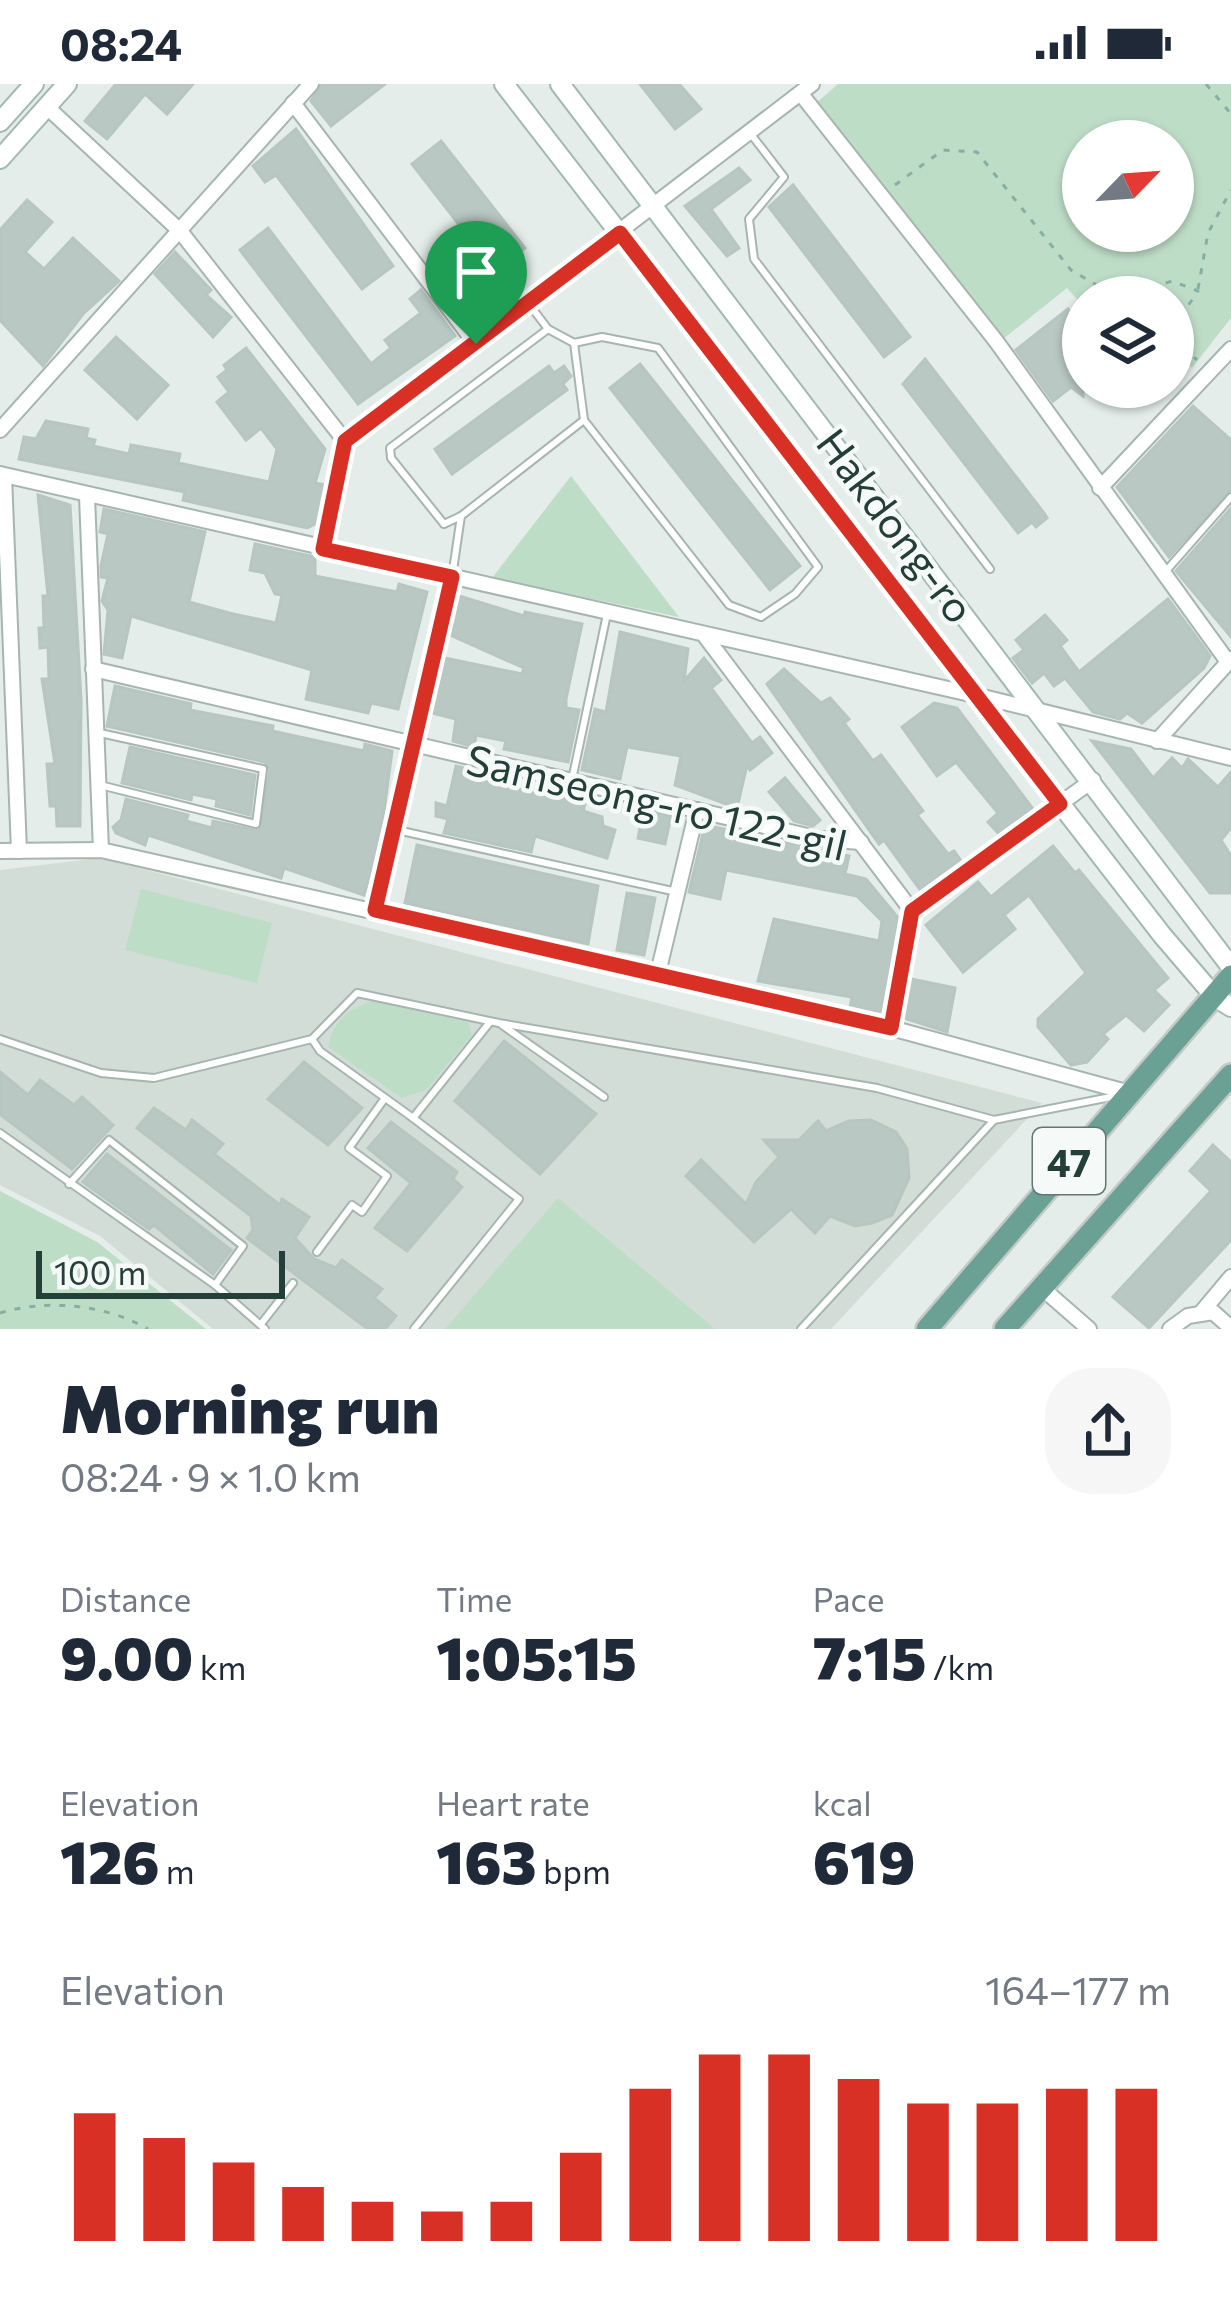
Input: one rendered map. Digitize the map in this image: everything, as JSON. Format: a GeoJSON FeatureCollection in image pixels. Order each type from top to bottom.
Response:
{"type":"FeatureCollection","features":[{"type":"Feature","properties":{"kind":"main road"},"geometry":{"type":"LineString","coordinates":[[0,122],[34,84]]}},
{"type":"Feature","properties":{"kind":"main road"},"geometry":{"type":"LineString","coordinates":[[0,159],[67,84]]}},
{"type":"Feature","properties":{"kind":"main road","name":"Hakdong-ro"},"geometry":{"type":"LineString","coordinates":[[504,84],[1060,804],[1223,1002]]}},
{"type":"Feature","properties":{"kind":"main road","name":"Hakdong-ro"},"geometry":{"type":"LineString","coordinates":[[560,84],[1094,780],[1231,971]]}},
{"type":"Feature","properties":{"kind":"main road","name":"47"},"geometry":{"type":"LineString","coordinates":[[928,1329],[1130,1093],[1223,1002],[1231,971]]}},
{"type":"Feature","properties":{"kind":"main road","name":"47"},"geometry":{"type":"LineString","coordinates":[[1005,1329],[1231,1075]]}},
{"type":"Feature","properties":{"kind":"street"},"geometry":{"type":"LineString","coordinates":[[0,430],[311,84]]}},
{"type":"Feature","properties":{"kind":"street"},"geometry":{"type":"LineString","coordinates":[[323,549],[345,441],[807,89],[879,196],[996,341],[1229,660],[1157,741]]}},
{"type":"Feature","properties":{"kind":"street"},"geometry":{"type":"LineString","coordinates":[[293,103],[476,344]]}},
{"type":"Feature","properties":{"kind":"street"},"geometry":{"type":"LineString","coordinates":[[46,107],[180,231],[345,441]]}},
{"type":"Feature","properties":{"kind":"street"},"geometry":{"type":"LineString","coordinates":[[1100,488],[1231,349]]}},
{"type":"Feature","properties":{"kind":"street"},"geometry":{"type":"LineString","coordinates":[[19,850],[2,475],[979,696],[1231,758]]}},
{"type":"Feature","properties":{"kind":"street"},"geometry":{"type":"LineString","coordinates":[[87,496],[101,850]]}},
{"type":"Feature","properties":{"kind":"street"},"geometry":{"type":"LineString","coordinates":[[375,910],[452,577]]}},
{"type":"Feature","properties":{"kind":"street"},"geometry":{"type":"LineString","coordinates":[[705,636],[861,842]]}},
{"type":"Feature","properties":{"kind":"street","name":"Samseong-ro 122-gil"},"geometry":{"type":"LineString","coordinates":[[93,669],[820,839],[861,842],[912,911]]}},
{"type":"Feature","properties":{"kind":"street"},"geometry":{"type":"LineString","coordinates":[[891,1028],[912,911],[1094,780]]}},
{"type":"Feature","properties":{"kind":"street"},"geometry":{"type":"LineString","coordinates":[[658,973],[697,810]]}},
{"type":"Feature","properties":{"kind":"street"},"geometry":{"type":"LineString","coordinates":[[0,851],[101,850],[891,1028],[1130,1093]]}},
{"type":"Feature","properties":{"kind":"street"},"geometry":{"type":"LineString","coordinates":[[1200,1314],[1231,1277]]}},
{"type":"Feature","properties":{"kind":"street"},"geometry":{"type":"LineString","coordinates":[[1042,1288],[1089,1329]]}},
{"type":"Feature","properties":{"kind":"street"},"geometry":{"type":"LineString","coordinates":[[1169,1329],[1214,1312],[1231,1328]]}},
{"type":"Feature","properties":{"kind":"lane"},"geometry":{"type":"LineString","coordinates":[[750,133],[784,177],[749,219],[754,259],[990,569]]}},
{"type":"Feature","properties":{"kind":"lane"},"geometry":{"type":"LineString","coordinates":[[528,304],[548,329],[574,343],[602,337],[658,348],[818,567],[795,594],[761,617],[729,605],[584,420],[574,343]]}},
{"type":"Feature","properties":{"kind":"lane"},"geometry":{"type":"LineString","coordinates":[[548,329],[390,448],[391,458],[445,524],[584,420]]}},
{"type":"Feature","properties":{"kind":"lane"},"geometry":{"type":"LineString","coordinates":[[1163,573],[1231,497]]}},
{"type":"Feature","properties":{"kind":"lane"},"geometry":{"type":"LineString","coordinates":[[452,577],[461,516]]}},
{"type":"Feature","properties":{"kind":"lane"},"geometry":{"type":"LineString","coordinates":[[572,780],[608,614]]}},
{"type":"Feature","properties":{"kind":"lane"},"geometry":{"type":"LineString","coordinates":[[95,731],[263,770],[256,824],[96,784]]}},
{"type":"Feature","properties":{"kind":"lane"},"geometry":{"type":"LineString","coordinates":[[394,829],[677,892]]}},
{"type":"Feature","properties":{"kind":"lane"},"geometry":{"type":"LineString","coordinates":[[0,1039],[101,1073],[154,1078],[312,1039],[357,993],[495,1023],[877,1088],[994,1120],[1130,1093]]}},
{"type":"Feature","properties":{"kind":"lane"},"geometry":{"type":"LineString","coordinates":[[495,1023],[604,1097]]}},
{"type":"Feature","properties":{"kind":"lane"},"geometry":{"type":"LineString","coordinates":[[412,1118],[495,1023]]}},
{"type":"Feature","properties":{"kind":"lane"},"geometry":{"type":"LineString","coordinates":[[312,1039],[320,1051],[519,1199],[414,1329]]}},
{"type":"Feature","properties":{"kind":"lane"},"geometry":{"type":"LineString","coordinates":[[316,1252],[352,1205],[362,1211],[387,1176],[349,1148],[385,1098]]}},
{"type":"Feature","properties":{"kind":"lane"},"geometry":{"type":"LineString","coordinates":[[801,1329],[994,1120]]}},
{"type":"Feature","properties":{"kind":"lane"},"geometry":{"type":"LineString","coordinates":[[0,1133],[214,1285],[263,1326],[293,1283]]}},
{"type":"Feature","properties":{"kind":"lane"},"geometry":{"type":"LineString","coordinates":[[69,1184],[109,1140],[243,1246],[214,1285]]}},
{"type":"Feature","properties":{"kind":"path"},"geometry":{"type":"LineString","coordinates":[[1206,84],[1231,114]]}},
{"type":"Feature","properties":{"kind":"path"},"geometry":{"type":"LineString","coordinates":[[879,196],[943,150],[977,152],[1071,270],[1082,276]]}},
{"type":"Feature","properties":{"kind":"path"},"geometry":{"type":"LineString","coordinates":[[1198,291],[1208,233],[1231,190]]}},
{"type":"Feature","properties":{"kind":"path"},"geometry":{"type":"LineString","coordinates":[[1194,358],[1209,373]]}},
{"type":"Feature","properties":{"kind":"path"},"geometry":{"type":"LineString","coordinates":[[0,1313],[36,1303],[127,1317],[148,1329]]}},
{"type":"Feature","properties":{"kind":"shaded area"},"geometry":{"type":"Polygon","coordinates":[[[100,858],[1042,1103],[831,1329],[213,1329],[100,1236],[0,1185],[0,870],[100,858]]]}},
{"type":"Feature","properties":{"kind":"green space"},"geometry":{"type":"Polygon","coordinates":[[[838,84],[1231,84],[1231,318],[1194,365],[1194,276],[1062,276],[1062,292],[998,343],[814,105],[838,84]]]}},
{"type":"Feature","properties":{"kind":"green space"},"geometry":{"type":"Polygon","coordinates":[[[571,476],[679,617],[492,578],[571,476]]]}},
{"type":"Feature","properties":{"kind":"green space"},"geometry":{"type":"Polygon","coordinates":[[[141,889],[272,923],[257,983],[125,950],[141,889]]]}},
{"type":"Feature","properties":{"kind":"green space"},"geometry":{"type":"Polygon","coordinates":[[[373,1001],[468,1022],[472,1035],[426,1090],[402,1098],[328,1047],[343,1017],[373,1001]]]}},
{"type":"Feature","properties":{"kind":"green space"},"geometry":{"type":"Polygon","coordinates":[[[0,1191],[97,1242],[206,1329],[0,1329],[0,1191]]]}},
{"type":"Feature","properties":{"kind":"green space"},"geometry":{"type":"Polygon","coordinates":[[[558,1198],[715,1329],[445,1329],[558,1198]]]}},
{"type":"Feature","properties":{"kind":"building"},"geometry":{"type":"Polygon","coordinates":[[[116,84],[193,84],[167,114],[145,94],[107,139],[85,121],[116,84]]]}},
{"type":"Feature","properties":{"kind":"building"},"geometry":{"type":"Polygon","coordinates":[[[322,84],[385,84],[331,126],[311,101],[322,84]]]}},
{"type":"Feature","properties":{"kind":"building"},"geometry":{"type":"Polygon","coordinates":[[[640,84],[679,84],[701,109],[675,129],[640,84]]]}},
{"type":"Feature","properties":{"kind":"building"},"geometry":{"type":"Polygon","coordinates":[[[296,129],[393,266],[362,289],[276,175],[265,182],[253,166],[296,129]]]}},
{"type":"Feature","properties":{"kind":"building"},"geometry":{"type":"Polygon","coordinates":[[[441,141],[525,248],[495,271],[412,164],[441,141]]]}},
{"type":"Feature","properties":{"kind":"building"},"geometry":{"type":"Polygon","coordinates":[[[739,168],[750,180],[711,209],[739,248],[727,256],[685,206],[739,168]]]}},
{"type":"Feature","properties":{"kind":"building"},"geometry":{"type":"Polygon","coordinates":[[[793,185],[910,337],[884,357],[769,207],[793,185]]]}},
{"type":"Feature","properties":{"kind":"building"},"geometry":{"type":"Polygon","coordinates":[[[27,200],[52,222],[25,252],[44,269],[73,238],[119,281],[83,314],[43,366],[0,320],[0,230],[27,200]]]}},
{"type":"Feature","properties":{"kind":"building"},"geometry":{"type":"Polygon","coordinates":[[[268,228],[371,364],[391,348],[385,340],[421,313],[410,299],[421,290],[455,336],[358,404],[240,250],[268,228]]]}},
{"type":"Feature","properties":{"kind":"building"},"geometry":{"type":"Polygon","coordinates":[[[175,252],[211,290],[206,295],[231,317],[213,337],[155,274],[175,252]]]}},
{"type":"Feature","properties":{"kind":"building"},"geometry":{"type":"Polygon","coordinates":[[[1062,314],[1062,394],[1053,401],[1016,350],[1062,314]]]}},
{"type":"Feature","properties":{"kind":"building"},"geometry":{"type":"Polygon","coordinates":[[[116,337],[168,385],[137,419],[85,370],[116,337]]]}},
{"type":"Feature","properties":{"kind":"building"},"geometry":{"type":"Polygon","coordinates":[[[246,348],[325,449],[315,483],[325,485],[317,523],[307,528],[183,500],[185,492],[19,459],[24,437],[36,439],[46,421],[88,429],[86,438],[95,440],[93,446],[129,454],[131,445],[180,454],[178,463],[269,482],[277,449],[261,428],[246,440],[217,402],[229,392],[218,377],[227,370],[224,365],[246,348]]]}},
{"type":"Feature","properties":{"kind":"building"},"geometry":{"type":"Polygon","coordinates":[[[925,359],[1044,513],[1047,518],[1036,527],[1032,522],[1018,533],[903,384],[925,359]]]}},
{"type":"Feature","properties":{"kind":"building"},"geometry":{"type":"Polygon","coordinates":[[[640,364],[800,566],[770,590],[610,388],[640,364]]]}},
{"type":"Feature","properties":{"kind":"building"},"geometry":{"type":"Polygon","coordinates":[[[549,366],[554,373],[564,366],[571,376],[563,384],[567,390],[452,474],[435,449],[549,366]]]}},
{"type":"Feature","properties":{"kind":"building"},"geometry":{"type":"Polygon","coordinates":[[[1191,408],[1231,440],[1231,490],[1169,557],[1117,487],[1191,408]]]}},
{"type":"Feature","properties":{"kind":"building"},"geometry":{"type":"Polygon","coordinates":[[[38,495],[70,505],[81,700],[80,826],[57,826],[56,806],[50,806],[47,764],[55,764],[42,679],[49,679],[48,647],[40,648],[43,596],[48,596],[38,495]]]}},
{"type":"Feature","properties":{"kind":"building"},"geometry":{"type":"Polygon","coordinates":[[[1231,508],[1231,637],[1176,571],[1231,508]]]}},
{"type":"Feature","properties":{"kind":"building"},"geometry":{"type":"Polygon","coordinates":[[[104,509],[205,532],[189,602],[233,614],[276,623],[282,595],[275,594],[265,573],[250,570],[255,544],[315,557],[315,576],[397,592],[399,584],[427,592],[398,709],[371,703],[368,713],[306,699],[312,670],[131,616],[122,658],[104,654],[108,610],[102,601],[108,578],[101,577],[101,566],[108,534],[100,532],[104,509]]]}},
{"type":"Feature","properties":{"kind":"building"},"geometry":{"type":"Polygon","coordinates":[[[459,596],[524,616],[525,612],[582,624],[566,699],[566,708],[579,710],[568,762],[504,749],[506,741],[476,735],[474,747],[453,741],[456,719],[432,713],[445,658],[522,674],[524,668],[450,635],[459,596]]]}},
{"type":"Feature","properties":{"kind":"building"},"geometry":{"type":"Polygon","coordinates":[[[1168,599],[1210,656],[1204,668],[1142,723],[1127,713],[1120,719],[1093,712],[1065,678],[1054,686],[1044,673],[1032,683],[1013,658],[1024,650],[1016,640],[1045,615],[1067,640],[1060,646],[1079,672],[1168,599]]]}},
{"type":"Feature","properties":{"kind":"building"},"geometry":{"type":"Polygon","coordinates":[[[620,632],[688,649],[684,681],[704,658],[721,680],[711,688],[752,743],[760,737],[772,753],[750,770],[747,765],[737,808],[675,785],[681,756],[627,747],[620,779],[582,770],[595,709],[606,712],[620,632]]]}},
{"type":"Feature","properties":{"kind":"building"},"geometry":{"type":"Polygon","coordinates":[[[784,669],[821,703],[830,698],[849,719],[844,723],[873,761],[881,755],[923,811],[917,815],[948,854],[954,851],[961,861],[921,891],[884,840],[879,844],[767,684],[784,669]]]}},
{"type":"Feature","properties":{"kind":"building"},"geometry":{"type":"Polygon","coordinates":[[[115,686],[191,704],[190,710],[273,726],[272,731],[364,751],[365,744],[392,751],[380,841],[364,895],[284,868],[281,878],[148,835],[145,845],[116,833],[113,827],[121,820],[126,799],[188,815],[186,821],[212,828],[213,821],[259,831],[270,769],[265,762],[107,726],[115,686]]]}},
{"type":"Feature","properties":{"kind":"building"},"geometry":{"type":"Polygon","coordinates":[[[934,703],[957,708],[1033,809],[999,834],[988,822],[998,813],[956,762],[937,776],[902,727],[934,703]]]}},
{"type":"Feature","properties":{"kind":"building"},"geometry":{"type":"Polygon","coordinates":[[[1092,741],[1131,749],[1153,778],[1172,758],[1182,768],[1188,759],[1218,787],[1231,772],[1231,828],[1221,840],[1231,856],[1231,893],[1210,893],[1092,741]]]}},
{"type":"Feature","properties":{"kind":"building"},"geometry":{"type":"Polygon","coordinates":[[[130,747],[255,775],[250,815],[216,806],[217,799],[192,794],[191,800],[122,783],[130,747]]]}},
{"type":"Feature","properties":{"kind":"building"},"geometry":{"type":"Polygon","coordinates":[[[456,766],[514,780],[512,787],[552,798],[555,789],[587,797],[583,811],[602,817],[603,826],[615,830],[607,858],[535,836],[531,852],[444,833],[448,819],[436,816],[436,803],[447,806],[456,766]]]}},
{"type":"Feature","properties":{"kind":"building"},"geometry":{"type":"Polygon","coordinates":[[[785,778],[820,820],[813,826],[794,821],[769,792],[785,778]]]}},
{"type":"Feature","properties":{"kind":"building"},"geometry":{"type":"Polygon","coordinates":[[[644,809],[671,816],[665,844],[638,838],[644,809]]]}},
{"type":"Feature","properties":{"kind":"building"},"geometry":{"type":"Polygon","coordinates":[[[705,825],[849,856],[845,874],[866,879],[899,919],[882,1012],[850,1007],[852,997],[758,981],[774,919],[879,941],[882,921],[857,896],[726,870],[720,899],[689,892],[705,825]]]}},
{"type":"Feature","properties":{"kind":"building"},"geometry":{"type":"Polygon","coordinates":[[[417,845],[598,886],[588,944],[405,903],[417,845]]]}},
{"type":"Feature","properties":{"kind":"building"},"geometry":{"type":"Polygon","coordinates":[[[1053,846],[1075,873],[1079,870],[1168,978],[1154,990],[1169,1005],[1144,1031],[1126,1015],[1103,1034],[1108,1039],[1087,1062],[1071,1065],[1038,1027],[1038,1019],[1086,973],[1029,895],[1004,915],[1015,929],[963,972],[926,925],[978,882],[991,897],[1053,846]]]}},
{"type":"Feature","properties":{"kind":"building"},"geometry":{"type":"Polygon","coordinates":[[[627,893],[655,898],[644,955],[617,950],[627,893]]]}},
{"type":"Feature","properties":{"kind":"building"},"geometry":{"type":"Polygon","coordinates":[[[911,979],[955,988],[947,1032],[904,1018],[911,979]]]}},
{"type":"Feature","properties":{"kind":"building"},"geometry":{"type":"Polygon","coordinates":[[[504,1041],[596,1114],[540,1174],[455,1101],[504,1041]]]}},
{"type":"Feature","properties":{"kind":"building"},"geometry":{"type":"Polygon","coordinates":[[[304,1062],[362,1108],[328,1145],[268,1099],[304,1062]]]}},
{"type":"Feature","properties":{"kind":"building"},"geometry":{"type":"Polygon","coordinates":[[[0,1072],[28,1095],[40,1080],[74,1105],[82,1097],[113,1125],[72,1169],[0,1114],[0,1072]]]}},
{"type":"Feature","properties":{"kind":"building"},"geometry":{"type":"Polygon","coordinates":[[[154,1108],[186,1130],[192,1120],[223,1144],[214,1154],[280,1205],[282,1199],[309,1217],[295,1238],[314,1259],[336,1268],[342,1260],[382,1289],[374,1298],[396,1316],[385,1329],[368,1329],[247,1238],[253,1230],[251,1216],[137,1128],[154,1108]]]}},
{"type":"Feature","properties":{"kind":"building"},"geometry":{"type":"Polygon","coordinates":[[[871,1120],[896,1132],[907,1149],[909,1178],[892,1215],[872,1223],[855,1226],[830,1216],[815,1233],[791,1209],[754,1242],[686,1176],[701,1160],[746,1204],[756,1182],[779,1157],[764,1140],[799,1140],[818,1121],[826,1131],[849,1121],[871,1120]]]}},
{"type":"Feature","properties":{"kind":"building"},"geometry":{"type":"Polygon","coordinates":[[[391,1122],[457,1172],[453,1179],[462,1187],[407,1251],[375,1228],[411,1183],[368,1148],[391,1122]]]}},
{"type":"Feature","properties":{"kind":"building"},"geometry":{"type":"Polygon","coordinates":[[[1213,1145],[1231,1162],[1231,1240],[1149,1328],[1113,1297],[1211,1191],[1190,1171],[1213,1145]]]}},
{"type":"Feature","properties":{"kind":"building"},"geometry":{"type":"Polygon","coordinates":[[[107,1154],[231,1250],[213,1274],[154,1225],[149,1229],[83,1182],[107,1154]]]}},
{"type":"Feature","properties":{"kind":"route"},"geometry":{"type":"LineString","coordinates":[[620,233],[1060,804],[912,911],[891,1028],[375,910],[452,577],[323,549],[345,441],[476,344],[620,233]]}}]}
